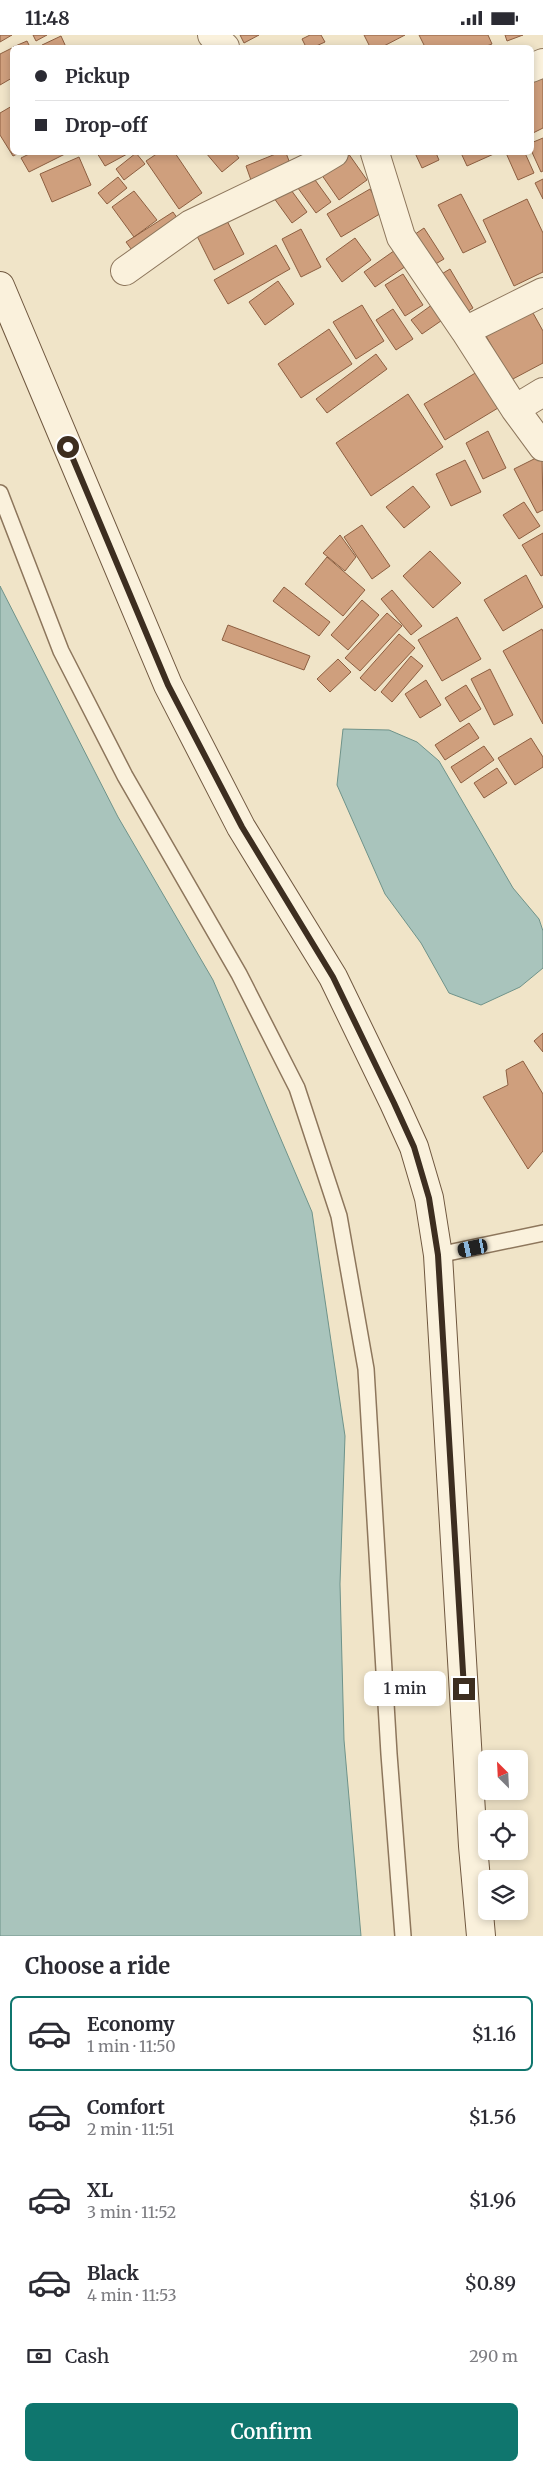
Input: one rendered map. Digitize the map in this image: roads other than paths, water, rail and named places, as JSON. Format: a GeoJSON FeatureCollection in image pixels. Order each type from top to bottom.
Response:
{"type":"FeatureCollection","features":[{"type":"Feature","properties":{"kind":"main road"},"geometry":{"type":"LineString","coordinates":[[212,35],[223,45]]}},
{"type":"Feature","properties":{"kind":"main road"},"geometry":{"type":"LineString","coordinates":[[376,155],[401,237],[515,409],[543,447]]}},
{"type":"Feature","properties":{"kind":"main road"},"geometry":{"type":"LineString","coordinates":[[125,271],[191,224],[316,157]]}},
{"type":"Feature","properties":{"kind":"main road"},"geometry":{"type":"LineString","coordinates":[[0,286],[168,685],[242,827],[333,977],[414,1147],[429,1198],[438,1255],[473,1837],[481,1936]]}},
{"type":"Feature","properties":{"kind":"main road"},"geometry":{"type":"LineString","coordinates":[[465,331],[543,292]]}},
{"type":"Feature","properties":{"kind":"main road"},"geometry":{"type":"LineString","coordinates":[[515,409],[543,392]]}},
{"type":"Feature","properties":{"kind":"lane"},"geometry":{"type":"LineString","coordinates":[[0,493],[61,651],[125,776],[239,973],[297,1088],[340,1216],[366,1369],[389,1754],[403,1936]]}},
{"type":"Feature","properties":{"kind":"lane"},"geometry":{"type":"LineString","coordinates":[[438,1255],[543,1233]]}},
{"type":"Feature","properties":{"kind":"water"},"geometry":{"type":"Polygon","coordinates":[[[0,586],[118,817],[213,980],[312,1212],[345,1436],[340,1584],[344,1740],[361,1936],[0,1936],[0,586]]]}},
{"type":"Feature","properties":{"kind":"water"},"geometry":{"type":"Polygon","coordinates":[[[343,729],[389,730],[417,742],[439,761],[513,888],[539,919],[543,931],[543,968],[520,987],[481,1005],[449,993],[421,943],[385,894],[337,785],[343,729]]]}}]}
